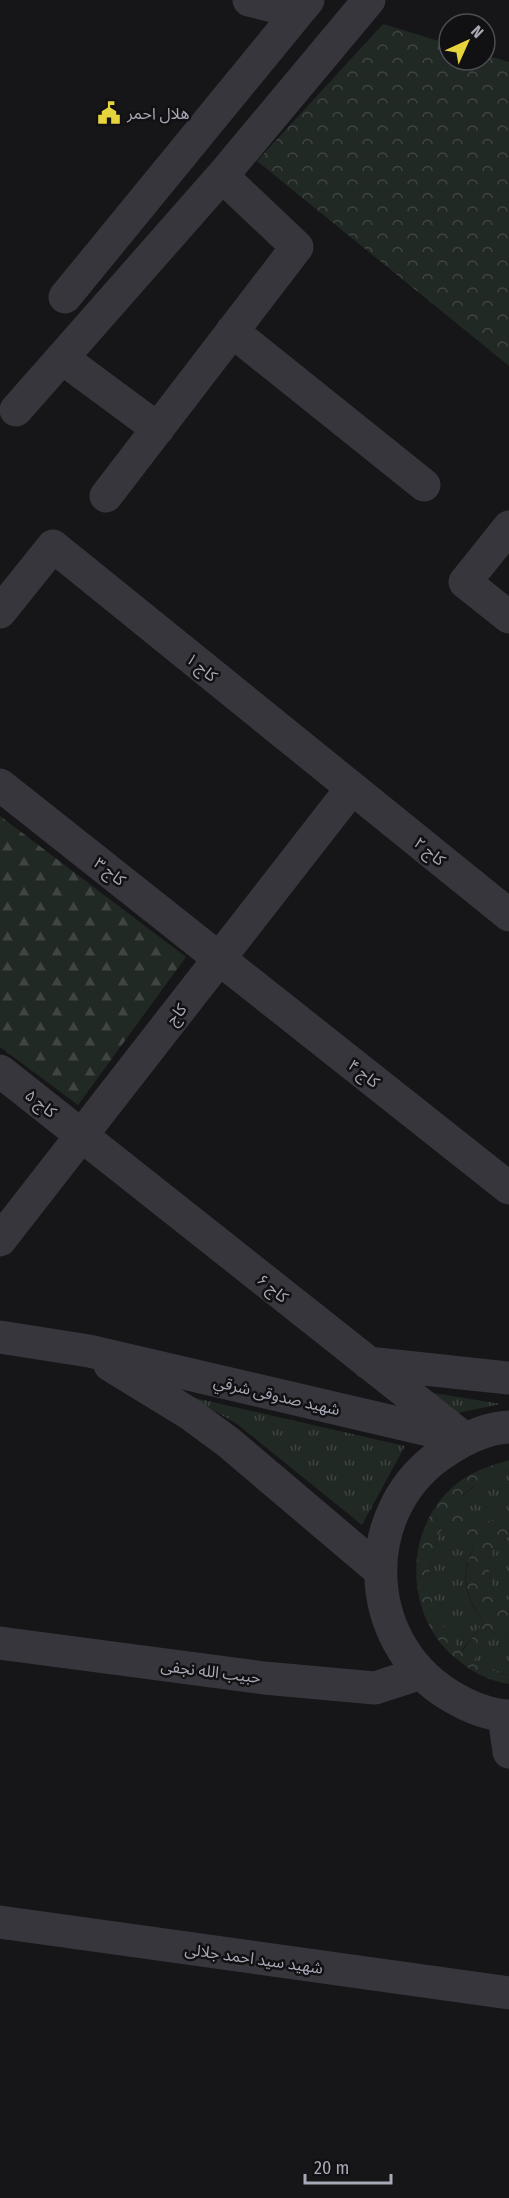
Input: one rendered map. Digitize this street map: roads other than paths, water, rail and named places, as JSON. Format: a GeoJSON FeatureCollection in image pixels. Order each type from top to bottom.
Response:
{"type":"FeatureCollection","features":[{"type":"Feature","properties":{"kind":"street"},"geometry":{"type":"LineString","coordinates":[[249,0],[302,6]]}},
{"type":"Feature","properties":{"kind":"street"},"geometry":{"type":"LineString","coordinates":[[16,410],[222,176],[369,0]]}},
{"type":"Feature","properties":{"kind":"street"},"geometry":{"type":"LineString","coordinates":[[65,297],[302,6]]}},
{"type":"Feature","properties":{"kind":"street"},"geometry":{"type":"LineString","coordinates":[[106,496],[297,247],[222,176]]}},
{"type":"Feature","properties":{"kind":"street"},"geometry":{"type":"LineString","coordinates":[[232,331],[424,485]]}},
{"type":"Feature","properties":{"kind":"street"},"geometry":{"type":"LineString","coordinates":[[62,358],[158,429]]}},
{"type":"Feature","properties":{"kind":"street"},"geometry":{"type":"LineString","coordinates":[[509,527],[465,582],[509,618]]}},
{"type":"Feature","properties":{"kind":"street","name":"کاج ۱"},"geometry":{"type":"LineString","coordinates":[[0,612],[53,546],[352,788]]}},
{"type":"Feature","properties":{"kind":"street","name":"کاج ۳"},"geometry":{"type":"LineString","coordinates":[[0,785],[219,958]]}},
{"type":"Feature","properties":{"kind":"street","name":"کاج ۲"},"geometry":{"type":"LineString","coordinates":[[352,788],[509,915]]}},
{"type":"Feature","properties":{"kind":"street","name":"کاج"},"geometry":{"type":"LineString","coordinates":[[1,1236],[352,788]]}},
{"type":"Feature","properties":{"kind":"street","name":"کاج ۴"},"geometry":{"type":"LineString","coordinates":[[219,958],[509,1188]]}},
{"type":"Feature","properties":{"kind":"street","name":"کاج ۵"},"geometry":{"type":"LineString","coordinates":[[0,1071],[82,1135]]}},
{"type":"Feature","properties":{"kind":"street","name":"کاج ۶"},"geometry":{"type":"LineString","coordinates":[[82,1135],[465,1439]]}},
{"type":"Feature","properties":{"kind":"street","name":"شهید صدوقی شرقي"},"geometry":{"type":"LineString","coordinates":[[0,1337],[89,1351],[465,1439]]}},
{"type":"Feature","properties":{"kind":"street","name":"شهید صدوقی شرقي"},"geometry":{"type":"LineString","coordinates":[[89,1351],[190,1414],[228,1442],[379,1570]]}},
{"type":"Feature","properties":{"kind":"street"},"geometry":{"type":"LineString","coordinates":[[368,1364],[509,1378]]}},
{"type":"Feature","properties":{"kind":"street"},"geometry":{"type":"LineString","coordinates":[[509,1427],[465,1439],[430,1461],[403,1491],[386,1529],[379,1570],[384,1608],[398,1642],[421,1673],[439,1689],[481,1711],[507,1716],[509,1752]]}},
{"type":"Feature","properties":{"kind":"street","name":"حبیب الله نجفی"},"geometry":{"type":"LineString","coordinates":[[0,1643],[264,1678],[375,1688],[421,1673]]}},
{"type":"Feature","properties":{"kind":"street","name":"شهید سید احمد جلالی"},"geometry":{"type":"LineString","coordinates":[[0,1922],[509,1993]]}},
{"type":"Feature","properties":{"kind":"place","name":"هلال احمر"},"geometry":{"type":"Point","coordinates":[109,113]}}]}
